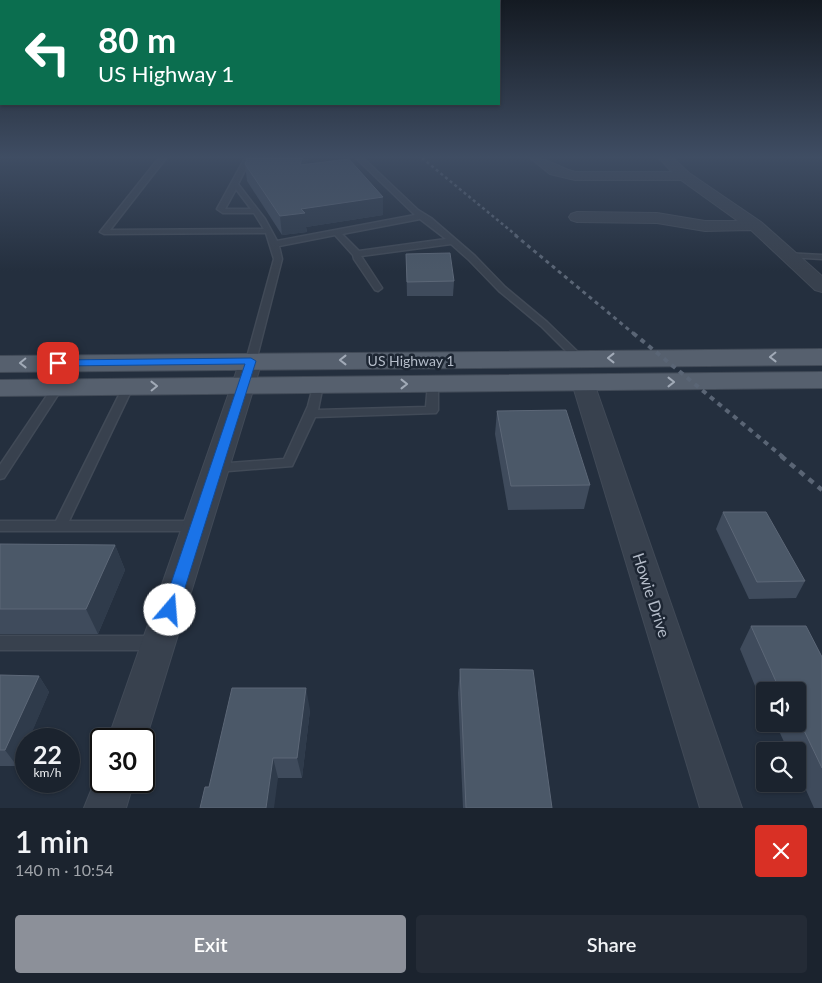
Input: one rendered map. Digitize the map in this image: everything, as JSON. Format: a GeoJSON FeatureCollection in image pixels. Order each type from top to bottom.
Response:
{"type":"FeatureCollection","features":[{"type":"Feature","properties":{"kind":"main road","name":"US Highway 1"},"geometry":{"type":"LineString","coordinates":[[0,388],[128,387],[247,373],[318,385],[433,384],[581,370],[822,357]]}},
{"type":"Feature","properties":{"kind":"main road","name":"US Highway 1"},"geometry":{"type":"LineString","coordinates":[[0,364],[247,373],[581,370],[822,380]]}},
{"type":"Feature","properties":{"kind":"street"},"geometry":{"type":"LineString","coordinates":[[713,196],[755,225],[822,286]]}},
{"type":"Feature","properties":{"kind":"street"},"geometry":{"type":"LineString","coordinates":[[576,217],[657,218],[705,226],[755,225]]}},
{"type":"Feature","properties":{"kind":"street","name":"Howie Drive"},"geometry":{"type":"LineString","coordinates":[[581,370],[722,808]]}},
{"type":"Feature","properties":{"kind":"street"},"geometry":{"type":"LineString","coordinates":[[132,728],[247,373]]}},
{"type":"Feature","properties":{"kind":"street"},"geometry":{"type":"LineString","coordinates":[[105,808],[110,793]]}},
{"type":"Feature","properties":{"kind":"lane"},"geometry":{"type":"LineString","coordinates":[[133,196],[104,232],[268,231]]}},
{"type":"Feature","properties":{"kind":"lane"},"geometry":{"type":"LineString","coordinates":[[228,196],[221,209],[223,211],[256,211]]}},
{"type":"Feature","properties":{"kind":"lane"},"geometry":{"type":"LineString","coordinates":[[244,196],[276,244],[278,259],[247,373]]}},
{"type":"Feature","properties":{"kind":"lane"},"geometry":{"type":"LineString","coordinates":[[397,196],[452,240],[581,370]]}},
{"type":"Feature","properties":{"kind":"lane"},"geometry":{"type":"LineString","coordinates":[[276,244],[422,216]]}},
{"type":"Feature","properties":{"kind":"lane"},"geometry":{"type":"LineString","coordinates":[[336,232],[357,254],[358,259],[378,288]]}},
{"type":"Feature","properties":{"kind":"lane"},"geometry":{"type":"LineString","coordinates":[[357,254],[452,240]]}},
{"type":"Feature","properties":{"kind":"lane"},"geometry":{"type":"LineString","coordinates":[[788,255],[822,257]]}},
{"type":"Feature","properties":{"kind":"lane"},"geometry":{"type":"LineString","coordinates":[[310,414],[432,410],[433,384]]}},
{"type":"Feature","properties":{"kind":"lane"},"geometry":{"type":"LineString","coordinates":[[216,468],[288,463],[314,406],[318,385]]}},
{"type":"Feature","properties":{"kind":"lane"},"geometry":{"type":"LineString","coordinates":[[0,475],[58,387]]}},
{"type":"Feature","properties":{"kind":"lane"},"geometry":{"type":"LineString","coordinates":[[60,526],[128,387]]}},
{"type":"Feature","properties":{"kind":"lane"},"geometry":{"type":"LineString","coordinates":[[0,526],[197,526]]}},
{"type":"Feature","properties":{"kind":"lane"},"geometry":{"type":"LineString","coordinates":[[0,643],[159,643]]}},
{"type":"Feature","properties":{"kind":"building"},"geometry":{"type":"Polygon","coordinates":[[[266,196],[383,197],[301,209],[305,213],[280,216],[266,196]]]}},
{"type":"Feature","properties":{"kind":"building"},"geometry":{"type":"Polygon","coordinates":[[[450,253],[454,281],[407,282],[406,254],[450,253]]]}},
{"type":"Feature","properties":{"kind":"building"},"geometry":{"type":"Polygon","coordinates":[[[566,410],[590,485],[511,486],[497,411],[566,410]]]}},
{"type":"Feature","properties":{"kind":"building"},"geometry":{"type":"Polygon","coordinates":[[[723,512],[766,512],[805,581],[757,582],[723,512]]]}},
{"type":"Feature","properties":{"kind":"building"},"geometry":{"type":"Polygon","coordinates":[[[0,544],[115,545],[86,609],[0,609],[0,544]]]}},
{"type":"Feature","properties":{"kind":"building"},"geometry":{"type":"Polygon","coordinates":[[[751,626],[806,626],[822,657],[822,768],[805,732],[806,682],[776,682],[751,626]]]}},
{"type":"Feature","properties":{"kind":"building"},"geometry":{"type":"Polygon","coordinates":[[[460,669],[533,670],[552,808],[466,808],[460,669]]]}},
{"type":"Feature","properties":{"kind":"building"},"geometry":{"type":"Polygon","coordinates":[[[0,675],[39,676],[5,750],[0,750],[0,675]]]}},
{"type":"Feature","properties":{"kind":"building"},"geometry":{"type":"Polygon","coordinates":[[[232,688],[306,688],[297,758],[273,758],[266,808],[200,808],[205,787],[209,787],[232,688]]]}},
{"type":"Feature","properties":{"kind":"railway"},"geometry":{"type":"LineString","coordinates":[[468,196],[517,236]]}},
{"type":"Feature","properties":{"kind":"railway"},"geometry":{"type":"LineString","coordinates":[[515,235],[634,334]]}},
{"type":"Feature","properties":{"kind":"railway"},"geometry":{"type":"LineString","coordinates":[[633,333],[783,457]]}},
{"type":"Feature","properties":{"kind":"railway"},"geometry":{"type":"LineString","coordinates":[[781,456],[822,490]]}},
{"type":"Feature","properties":{"kind":"route"},"geometry":{"type":"LineString","coordinates":[[58,363],[251,361],[170,610]]}}]}
